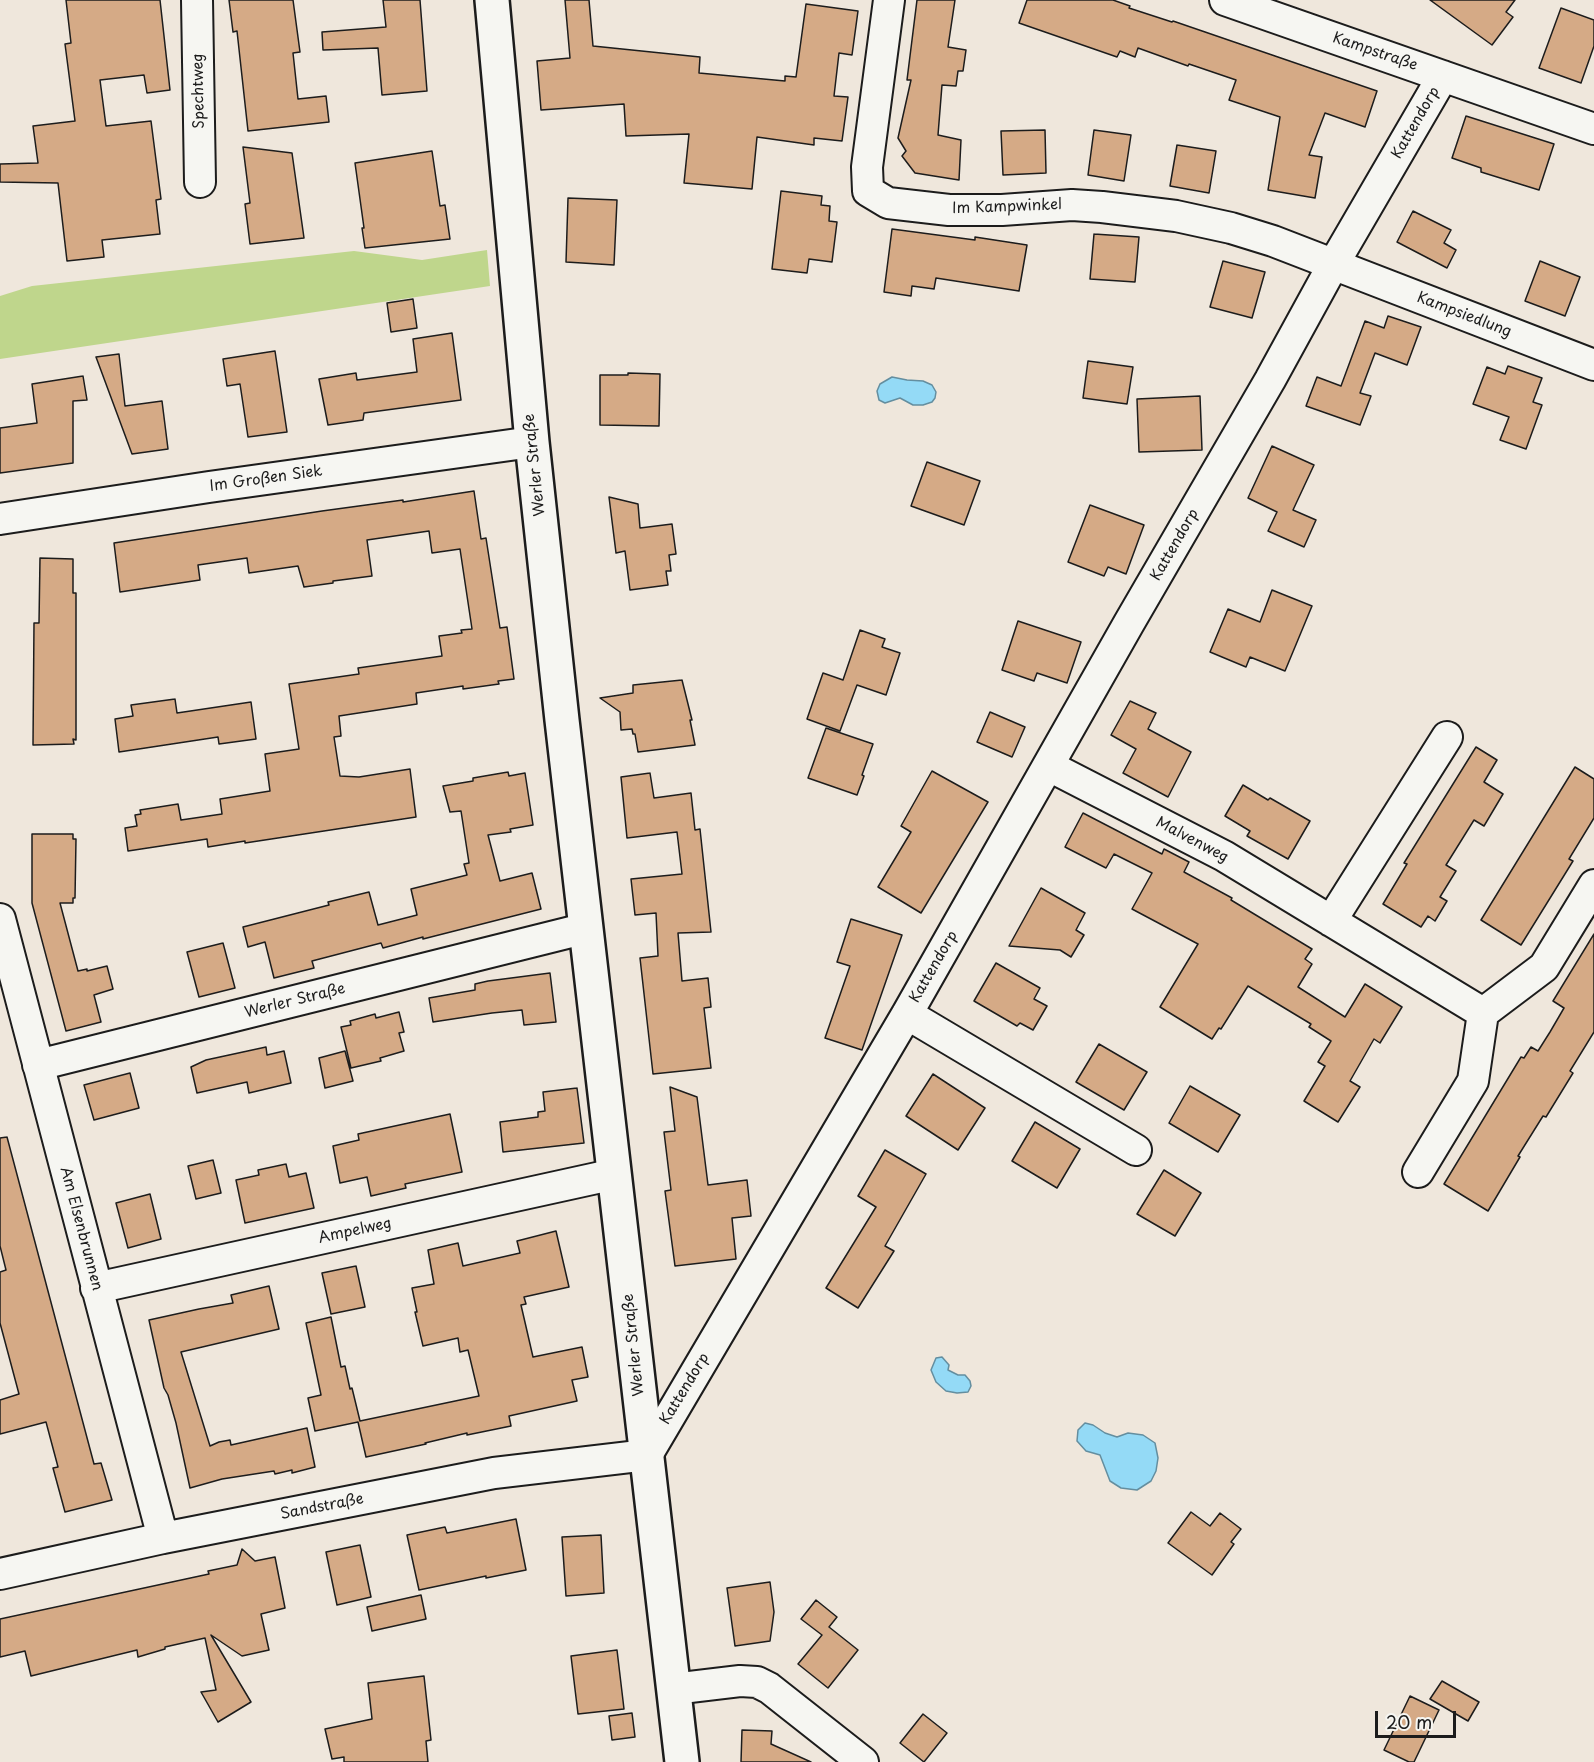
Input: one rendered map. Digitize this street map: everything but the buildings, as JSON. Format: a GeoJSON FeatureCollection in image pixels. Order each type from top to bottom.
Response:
{"type":"FeatureCollection","features":[{"type":"Feature","properties":{"kind":"main road","name":"Werler Straße"},"geometry":{"type":"LineString","coordinates":[[492,0],[532,442],[682,1762]]}},
{"type":"Feature","properties":{"kind":"street","name":"Spechtweg"},"geometry":{"type":"LineString","coordinates":[[197,0],[200,182]]}},
{"type":"Feature","properties":{"kind":"street","name":"Im Kampwinkel"},"geometry":{"type":"LineString","coordinates":[[889,0],[867,167],[868,191],[888,203],[949,210],[1002,210],[1072,205],[1136,210],[1231,228],[1273,241],[1333,265]]}},
{"type":"Feature","properties":{"kind":"street","name":"Kampstraße"},"geometry":{"type":"LineString","coordinates":[[1224,0],[1594,129]]}},
{"type":"Feature","properties":{"kind":"street","name":"Kattendorp"},"geometry":{"type":"LineString","coordinates":[[647,1455],[907,1014],[1443,76]]}},
{"type":"Feature","properties":{"kind":"street","name":"Kampsiedlung"},"geometry":{"type":"LineString","coordinates":[[1333,265],[1594,365]]}},
{"type":"Feature","properties":{"kind":"street","name":"Im Großen Siek"},"geometry":{"type":"LineString","coordinates":[[0,519],[532,442]]}},
{"type":"Feature","properties":{"kind":"street"},"geometry":{"type":"LineString","coordinates":[[1331,921],[1447,737]]}},
{"type":"Feature","properties":{"kind":"street","name":"Malvenweg"},"geometry":{"type":"LineString","coordinates":[[1049,766],[1224,856],[1483,1013]]}},
{"type":"Feature","properties":{"kind":"street"},"geometry":{"type":"LineString","coordinates":[[1418,1172],[1473,1081],[1483,1013],[1544,967],[1594,885]]}},
{"type":"Feature","properties":{"kind":"street","name":"Am Elsenbrunnen"},"geometry":{"type":"LineString","coordinates":[[0,919],[163,1538]]}},
{"type":"Feature","properties":{"kind":"street","name":"Werler Straße"},"geometry":{"type":"LineString","coordinates":[[38,1065],[587,928]]}},
{"type":"Feature","properties":{"kind":"street","name":"Kattendorp"},"geometry":{"type":"LineString","coordinates":[[907,1014],[1136,1150]]}},
{"type":"Feature","properties":{"kind":"street","name":"Ampelweg"},"geometry":{"type":"LineString","coordinates":[[96,1288],[615,1174]]}},
{"type":"Feature","properties":{"kind":"street","name":"Sandstraße"},"geometry":{"type":"LineString","coordinates":[[0,1574],[163,1538],[494,1473],[647,1455]]}},
{"type":"Feature","properties":{"kind":"street"},"geometry":{"type":"LineString","coordinates":[[673,1689],[740,1681],[757,1682],[769,1688],[863,1762]]}},
{"type":"Feature","properties":{"kind":"green space"},"geometry":{"type":"Polygon","coordinates":[[[487,250],[490,286],[0,359],[0,296],[32,286],[354,251],[422,260],[487,250]]]}},
{"type":"Feature","properties":{"kind":"water"},"geometry":{"type":"Polygon","coordinates":[[[892,377],[923,381],[932,385],[936,392],[935,398],[932,402],[923,405],[913,405],[900,398],[885,403],[879,400],[877,391],[880,384],[892,377]]]}},
{"type":"Feature","properties":{"kind":"water"},"geometry":{"type":"Polygon","coordinates":[[[942,1357],[949,1365],[948,1370],[958,1375],[965,1375],[970,1381],[971,1386],[968,1392],[946,1391],[936,1382],[931,1370],[936,1358],[942,1357]]]}},
{"type":"Feature","properties":{"kind":"water"},"geometry":{"type":"Polygon","coordinates":[[[1085,1423],[1117,1437],[1128,1433],[1143,1435],[1155,1443],[1158,1458],[1156,1471],[1151,1481],[1137,1490],[1121,1488],[1110,1481],[1100,1455],[1086,1451],[1077,1441],[1078,1430],[1085,1423]]]}}]}
